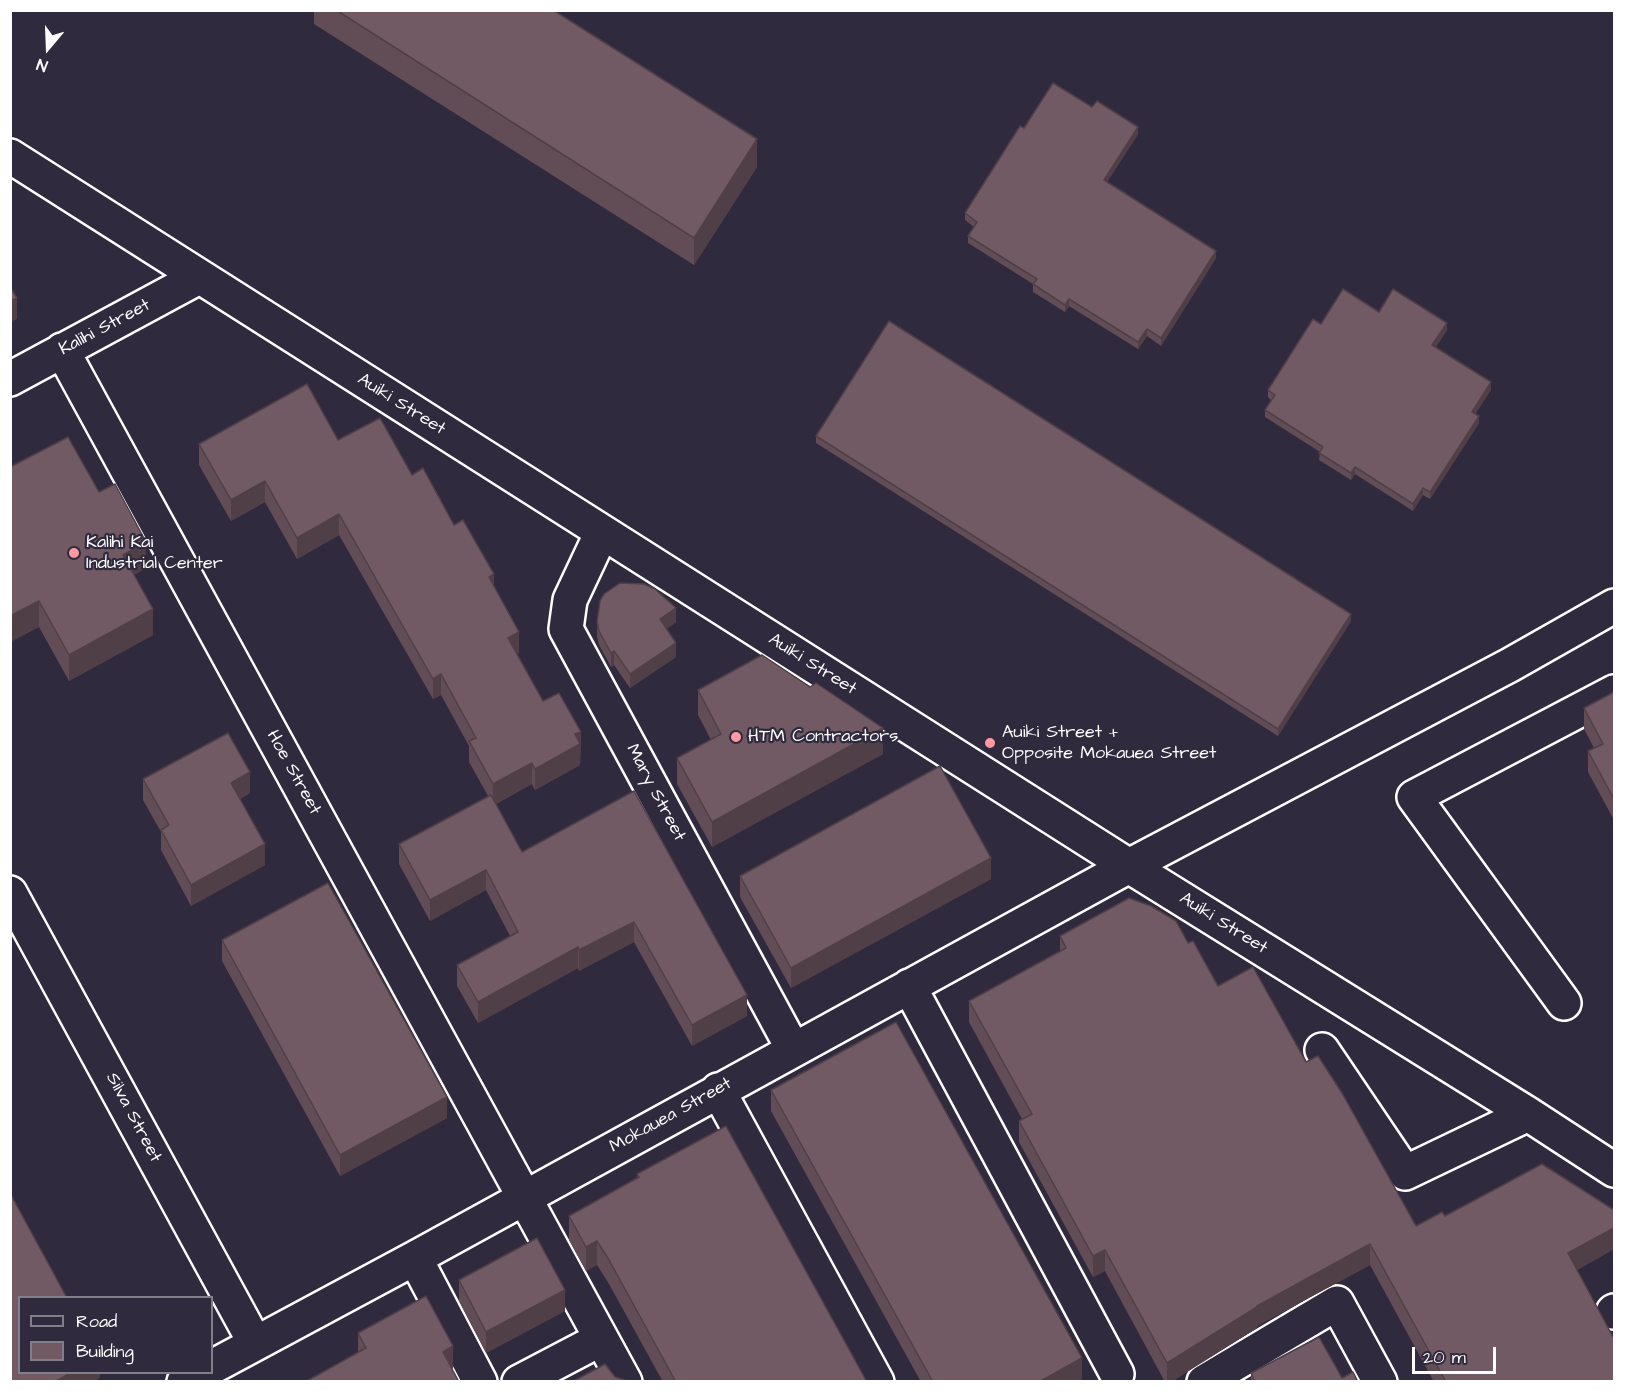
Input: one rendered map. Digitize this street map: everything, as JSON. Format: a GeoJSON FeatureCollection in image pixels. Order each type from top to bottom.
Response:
{"type":"FeatureCollection","features":[{"type":"Feature","properties":{"kind":"street","name":"Auiki Street"},"geometry":{"type":"LineString","coordinates":[[10,156],[1129,866],[1614,1170]]}},
{"type":"Feature","properties":{"kind":"street","name":"Kalihi Street"},"geometry":{"type":"LineString","coordinates":[[10,378],[199,277]]}},
{"type":"Feature","properties":{"kind":"street","name":"Hoe Street"},"geometry":{"type":"LineString","coordinates":[[62,350],[625,1382]]}},
{"type":"Feature","properties":{"kind":"street","name":"Mary Street"},"geometry":{"type":"LineString","coordinates":[[602,532],[570,600],[566,629],[793,1049]]}},
{"type":"Feature","properties":{"kind":"street","name":"Mokauea Street"},"geometry":{"type":"LineString","coordinates":[[213,1366],[1129,866],[1510,665],[1614,606]]}},
{"type":"Feature","properties":{"kind":"street"},"geometry":{"type":"LineString","coordinates":[[1564,1003],[1414,797],[1614,692]]}},
{"type":"Feature","properties":{"kind":"street","name":"Silva Street"},"geometry":{"type":"LineString","coordinates":[[10,893],[255,1343]]}},
{"type":"Feature","properties":{"kind":"street"},"geometry":{"type":"LineString","coordinates":[[909,986],[1117,1374]]}},
{"type":"Feature","properties":{"kind":"street"},"geometry":{"type":"LineString","coordinates":[[1322,1050],[1405,1173],[1528,1114]]}},
{"type":"Feature","properties":{"kind":"street"},"geometry":{"type":"LineString","coordinates":[[718,1090],[877,1382]]}},
{"type":"Feature","properties":{"kind":"street"},"geometry":{"type":"LineString","coordinates":[[414,1258],[480,1382]]}},
{"type":"Feature","properties":{"kind":"street"},"geometry":{"type":"LineString","coordinates":[[1204,1382],[1337,1303],[1380,1382]]}},
{"type":"Feature","properties":{"kind":"street"},"geometry":{"type":"LineString","coordinates":[[519,1382],[601,1339]]}},
{"type":"Feature","properties":{"kind":"street"},"geometry":{"type":"LineString","coordinates":[[184,1382],[198,1374]]}},
{"type":"Feature","properties":{"kind":"building"},"geometry":{"type":"Polygon","coordinates":[[[336,10],[553,10],[757,139],[694,238],[336,10]]]}},
{"type":"Feature","properties":{"kind":"building"},"geometry":{"type":"Polygon","coordinates":[[[1053,83],[1092,107],[1097,101],[1138,127],[1104,180],[1216,251],[1161,338],[1147,329],[1138,342],[1069,299],[1065,305],[1033,284],[1037,279],[968,236],[977,222],[965,213],[1020,126],[1024,128],[1053,83]]]}},
{"type":"Feature","properties":{"kind":"building"},"geometry":{"type":"Polygon","coordinates":[[[10,287],[17,298],[10,301],[10,287]]]}},
{"type":"Feature","properties":{"kind":"building"},"geometry":{"type":"Polygon","coordinates":[[[1343,289],[1379,312],[1393,289],[1447,323],[1432,345],[1491,382],[1472,412],[1479,416],[1430,492],[1423,488],[1413,504],[1355,467],[1351,473],[1319,453],[1323,447],[1265,410],[1275,395],[1268,390],[1313,319],[1321,324],[1343,289]]]}},
{"type":"Feature","properties":{"kind":"building"},"geometry":{"type":"Polygon","coordinates":[[[889,321],[1351,614],[1278,729],[816,436],[889,321]]]}},
{"type":"Feature","properties":{"kind":"building"},"geometry":{"type":"Polygon","coordinates":[[[307,384],[338,440],[380,418],[412,475],[423,468],[454,525],[463,520],[494,574],[489,577],[519,632],[508,638],[543,701],[559,693],[581,732],[575,734],[580,744],[535,769],[532,763],[493,784],[469,741],[476,738],[441,674],[433,679],[339,514],[297,538],[265,481],[231,500],[199,444],[307,384]]]}},
{"type":"Feature","properties":{"kind":"building"},"geometry":{"type":"Polygon","coordinates":[[[68,437],[99,492],[115,484],[146,542],[123,555],[153,609],[69,655],[39,601],[10,616],[10,467],[68,437]]]}},
{"type":"Feature","properties":{"kind":"building"},"geometry":{"type":"Polygon","coordinates":[[[620,583],[644,584],[655,589],[676,608],[660,619],[676,643],[630,674],[614,651],[611,653],[599,631],[597,622],[600,601],[604,594],[620,583]]]}},
{"type":"Feature","properties":{"kind":"building"},"geometry":{"type":"Polygon","coordinates":[[[762,655],[810,687],[816,683],[883,728],[712,822],[677,758],[721,734],[698,690],[762,655]]]}},
{"type":"Feature","properties":{"kind":"building"},"geometry":{"type":"Polygon","coordinates":[[[1614,692],[1614,799],[1588,751],[1603,744],[1584,708],[1614,692]]]}},
{"type":"Feature","properties":{"kind":"building"},"geometry":{"type":"Polygon","coordinates":[[[228,733],[250,772],[231,783],[265,844],[191,885],[161,830],[169,825],[143,779],[228,733]]]}},
{"type":"Feature","properties":{"kind":"building"},"geometry":{"type":"Polygon","coordinates":[[[940,766],[991,858],[791,968],[740,876],[940,766]]]}},
{"type":"Feature","properties":{"kind":"building"},"geometry":{"type":"Polygon","coordinates":[[[634,791],[747,995],[692,1025],[634,922],[579,950],[578,947],[478,1002],[457,965],[518,932],[486,870],[430,900],[399,844],[491,795],[522,852],[634,791]]]}},
{"type":"Feature","properties":{"kind":"building"},"geometry":{"type":"Polygon","coordinates":[[[328,883],[447,1097],[340,1155],[222,940],[328,883]]]}},
{"type":"Feature","properties":{"kind":"building"},"geometry":{"type":"Polygon","coordinates":[[[1129,898],[1151,906],[1176,921],[1188,943],[1193,941],[1218,986],[1253,967],[1306,1062],[1318,1056],[1342,1093],[1416,1226],[1442,1212],[1445,1216],[1542,1164],[1614,1210],[1614,1228],[1568,1253],[1614,1336],[1614,1382],[1446,1382],[1370,1244],[1257,1306],[1167,1363],[1105,1250],[1093,1256],[1019,1121],[1032,1114],[969,1001],[1066,948],[1060,936],[1129,898]]]}},
{"type":"Feature","properties":{"kind":"building"},"geometry":{"type":"Polygon","coordinates":[[[896,1022],[1082,1358],[1039,1382],[933,1382],[771,1090],[896,1022]]]}},
{"type":"Feature","properties":{"kind":"building"},"geometry":{"type":"Polygon","coordinates":[[[726,1126],[867,1382],[676,1382],[597,1241],[586,1247],[569,1216],[639,1177],[637,1174],[726,1126]]]}},
{"type":"Feature","properties":{"kind":"building"},"geometry":{"type":"Polygon","coordinates":[[[10,1193],[66,1296],[18,1296],[18,1374],[69,1374],[55,1382],[10,1382],[10,1193]]]}},
{"type":"Feature","properties":{"kind":"building"},"geometry":{"type":"Polygon","coordinates":[[[537,1238],[565,1290],[486,1332],[459,1280],[537,1238]]]}},
{"type":"Feature","properties":{"kind":"building"},"geometry":{"type":"Polygon","coordinates":[[[426,1296],[453,1346],[443,1352],[459,1382],[305,1382],[366,1348],[358,1333],[426,1296]]]}},
{"type":"Feature","properties":{"kind":"building"},"geometry":{"type":"Polygon","coordinates":[[[1319,1337],[1342,1378],[1353,1372],[1358,1382],[1255,1382],[1251,1373],[1319,1337]]]}},
{"type":"Feature","properties":{"kind":"building"},"geometry":{"type":"Polygon","coordinates":[[[605,1364],[615,1377],[626,1382],[572,1382],[605,1364]]]}},
{"type":"Feature","properties":{"kind":"place","name":"Kalihi Kai Industrial Center"},"geometry":{"type":"Point","coordinates":[74,553]}},
{"type":"Feature","properties":{"kind":"place","name":"HTM Contractors"},"geometry":{"type":"Point","coordinates":[736,737]}},
{"type":"Feature","properties":{"kind":"place","name":"Auiki Street + Opposite Mokauea Street"},"geometry":{"type":"Point","coordinates":[990,743]}}]}
